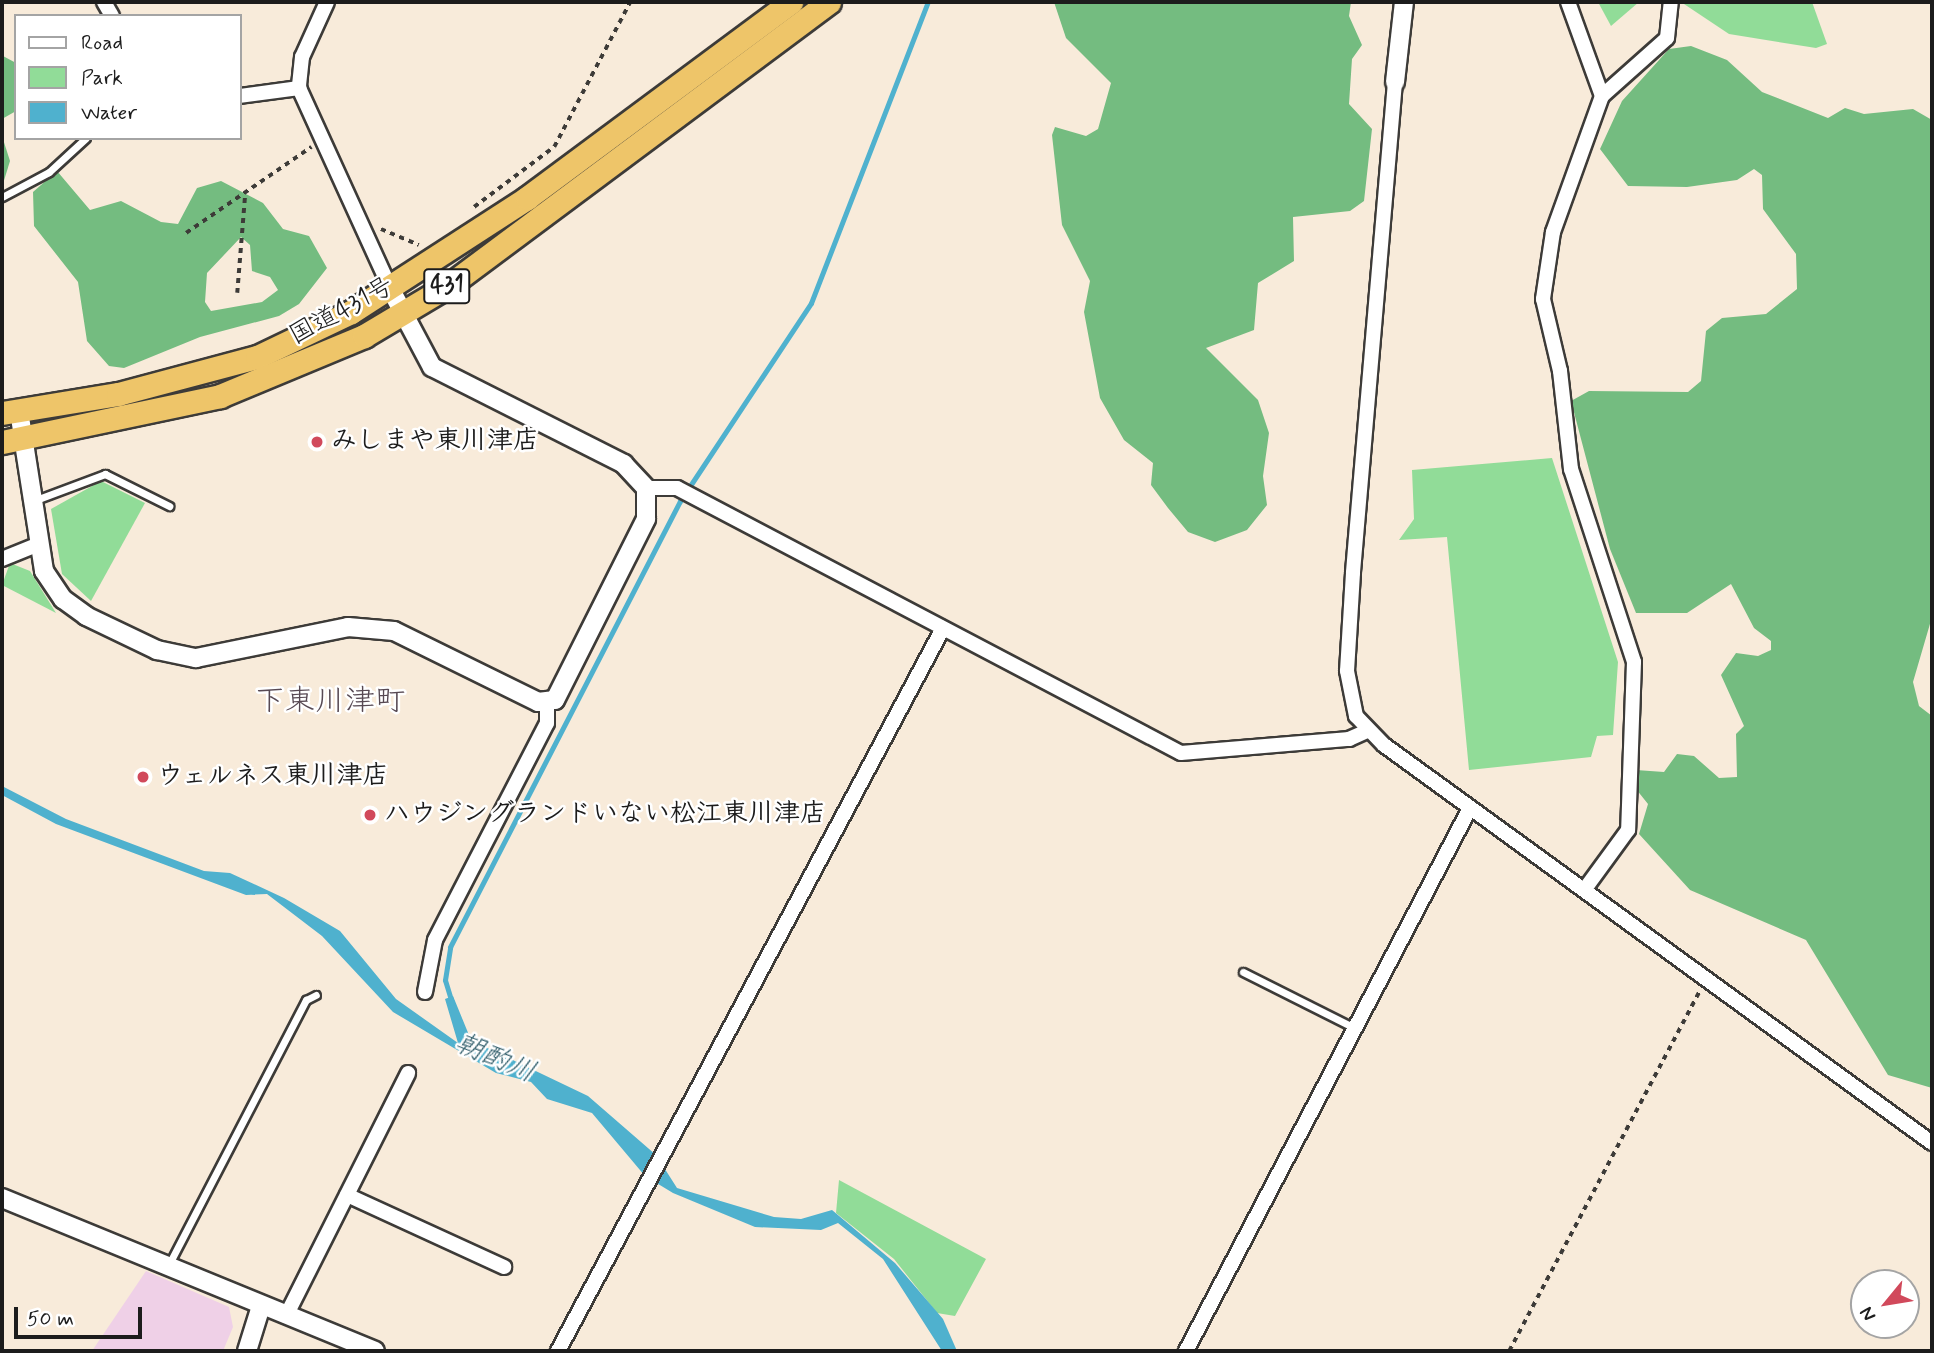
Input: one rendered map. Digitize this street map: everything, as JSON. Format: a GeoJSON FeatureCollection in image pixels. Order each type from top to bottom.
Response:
{"type":"FeatureCollection","features":[{"type":"Feature","properties":{"kind":"highway","name":"国道431号"},"geometry":{"type":"LineString","coordinates":[[11,412],[118,394],[257,357],[391,290],[791,2]]}},
{"type":"Feature","properties":{"kind":"highway","name":"国道431号"},"geometry":{"type":"LineString","coordinates":[[13,441],[220,396],[323,357],[402,313],[550,212],[829,2]]}},
{"type":"Feature","properties":{"kind":"street"},"geometry":{"type":"LineString","coordinates":[[327,2],[302,57],[299,88],[320,141],[391,290],[432,367],[624,464],[646,488],[646,519],[608,603],[561,695],[547,702]]}},
{"type":"Feature","properties":{"kind":"street"},"geometry":{"type":"LineString","coordinates":[[1404,2],[1395,82],[1347,671],[1352,706],[1367,731],[1470,808],[1707,976],[1932,1143]]}},
{"type":"Feature","properties":{"kind":"street"},"geometry":{"type":"LineString","coordinates":[[1568,2],[1602,96]]}},
{"type":"Feature","properties":{"kind":"street"},"geometry":{"type":"LineString","coordinates":[[1585,890],[1628,830],[1634,662],[1571,469],[1543,279],[1553,232],[1602,96],[1667,38],[1671,2]]}},
{"type":"Feature","properties":{"kind":"street"},"geometry":{"type":"LineString","coordinates":[[242,96],[299,88]]}},
{"type":"Feature","properties":{"kind":"street"},"geometry":{"type":"LineString","coordinates":[[11,412],[13,441],[31,501],[37,545],[44,571],[63,599],[157,650],[214,657],[319,631],[376,628],[413,636],[547,702]]}},
{"type":"Feature","properties":{"kind":"street"},"geometry":{"type":"LineString","coordinates":[[646,488],[677,488],[1181,753],[1349,739],[1367,731]]}},
{"type":"Feature","properties":{"kind":"street"},"geometry":{"type":"LineString","coordinates":[[2,559],[37,545]]}},
{"type":"Feature","properties":{"kind":"street"},"geometry":{"type":"LineString","coordinates":[[558,1351],[943,628]]}},
{"type":"Feature","properties":{"kind":"street"},"geometry":{"type":"LineString","coordinates":[[425,992],[435,940],[547,723],[547,702]]}},
{"type":"Feature","properties":{"kind":"street"},"geometry":{"type":"LineString","coordinates":[[1186,1351],[1357,1029],[1470,808]]}},
{"type":"Feature","properties":{"kind":"street"},"geometry":{"type":"LineString","coordinates":[[286,1316],[408,1073]]}},
{"type":"Feature","properties":{"kind":"street"},"geometry":{"type":"LineString","coordinates":[[346,1195],[504,1267]]}},
{"type":"Feature","properties":{"kind":"street"},"geometry":{"type":"LineString","coordinates":[[2,1198],[375,1351]]}},
{"type":"Feature","properties":{"kind":"street"},"geometry":{"type":"LineString","coordinates":[[247,1351],[261,1306]]}},
{"type":"Feature","properties":{"kind":"lane"},"geometry":{"type":"LineString","coordinates":[[2,197],[49,172],[84,140]]}},
{"type":"Feature","properties":{"kind":"lane"},"geometry":{"type":"LineString","coordinates":[[31,501],[105,474],[169,506]]}},
{"type":"Feature","properties":{"kind":"lane"},"geometry":{"type":"LineString","coordinates":[[1243,971],[1357,1029]]}},
{"type":"Feature","properties":{"kind":"lane"},"geometry":{"type":"LineString","coordinates":[[167,1267],[306,1000],[316,995]]}},
{"type":"Feature","properties":{"kind":"path"},"geometry":{"type":"LineString","coordinates":[[470,210],[554,148],[630,2]]}},
{"type":"Feature","properties":{"kind":"path"},"geometry":{"type":"LineString","coordinates":[[186,233],[320,141]]}},
{"type":"Feature","properties":{"kind":"path"},"geometry":{"type":"LineString","coordinates":[[237,293],[245,194]]}},
{"type":"Feature","properties":{"kind":"path"},"geometry":{"type":"LineString","coordinates":[[361,225],[415,245],[425,243]]}},
{"type":"Feature","properties":{"kind":"path"},"geometry":{"type":"LineString","coordinates":[[1509,1351],[1707,976]]}},
{"type":"Feature","properties":{"kind":"shaded area"},"geometry":{"type":"Polygon","coordinates":[[[146,1271],[229,1307],[233,1327],[223,1351],[92,1351],[146,1271]]]}},
{"type":"Feature","properties":{"kind":"green space"},"geometry":{"type":"Polygon","coordinates":[[[1054,2],[1351,2],[1349,16],[1362,45],[1352,59],[1349,104],[1372,129],[1364,201],[1350,211],[1293,217],[1294,261],[1258,283],[1254,330],[1206,348],[1258,400],[1269,433],[1263,476],[1267,505],[1247,530],[1215,542],[1188,532],[1168,508],[1151,485],[1153,463],[1124,440],[1100,398],[1084,312],[1090,281],[1062,225],[1052,135],[1055,127],[1086,136],[1098,129],[1111,83],[1066,38],[1054,2]]]}},
{"type":"Feature","properties":{"kind":"green space"},"geometry":{"type":"Polygon","coordinates":[[[1598,2],[1639,2],[1611,26],[1598,2]]]}},
{"type":"Feature","properties":{"kind":"green space"},"geometry":{"type":"Polygon","coordinates":[[[1681,2],[1812,2],[1827,44],[1816,48],[1729,34],[1681,2]]]}},
{"type":"Feature","properties":{"kind":"green space"},"geometry":{"type":"Polygon","coordinates":[[[1691,46],[1727,60],[1762,92],[1828,118],[1845,108],[1864,114],[1913,109],[1932,120],[1932,617],[1913,682],[1919,706],[1932,716],[1932,1088],[1888,1075],[1806,940],[1690,890],[1639,834],[1648,804],[1636,789],[1636,770],[1664,772],[1677,754],[1694,756],[1719,778],[1737,777],[1736,734],[1744,726],[1721,675],[1736,653],[1758,656],[1771,650],[1771,641],[1754,628],[1731,584],[1687,613],[1636,613],[1610,549],[1571,401],[1589,391],[1688,392],[1701,381],[1706,331],[1722,318],[1766,314],[1797,289],[1796,254],[1763,209],[1762,175],[1754,169],[1737,180],[1687,187],[1628,186],[1600,149],[1622,101],[1669,49],[1691,46]]]}},
{"type":"Feature","properties":{"kind":"green space"},"geometry":{"type":"Polygon","coordinates":[[[3,56],[14,62],[14,112],[2,119],[3,56]]]}},
{"type":"Feature","properties":{"kind":"green space"},"geometry":{"type":"Polygon","coordinates":[[[2,136],[10,161],[2,187],[2,136]]]}},
{"type":"Feature","properties":{"kind":"green space"},"geometry":{"type":"Polygon","coordinates":[[[57,171],[90,210],[121,201],[161,222],[178,224],[197,188],[221,181],[263,203],[283,229],[309,236],[327,268],[299,304],[279,316],[200,337],[124,368],[109,366],[87,341],[78,282],[34,226],[33,192],[57,171]],[[241,237],[207,273],[205,302],[211,311],[262,302],[278,290],[270,277],[252,271],[250,245],[241,237]]]}},
{"type":"Feature","properties":{"kind":"green space"},"geometry":{"type":"Polygon","coordinates":[[[1552,458],[1618,662],[1613,735],[1597,736],[1591,757],[1469,770],[1447,537],[1399,540],[1414,519],[1412,470],[1552,458]]]}},
{"type":"Feature","properties":{"kind":"green space"},"geometry":{"type":"Polygon","coordinates":[[[101,481],[145,503],[91,601],[62,574],[51,509],[101,481]]]}},
{"type":"Feature","properties":{"kind":"green space"},"geometry":{"type":"Polygon","coordinates":[[[10,563],[30,571],[56,613],[2,585],[10,563]]]}},
{"type":"Feature","properties":{"kind":"green space"},"geometry":{"type":"Polygon","coordinates":[[[839,1180],[986,1259],[955,1316],[937,1313],[894,1259],[836,1213],[839,1180]]]}},
{"type":"Feature","properties":{"kind":"water","name":"朝酌川"},"geometry":{"type":"Polygon","coordinates":[[[2,786],[66,819],[204,871],[230,873],[284,898],[340,931],[396,999],[458,1043],[445,999],[453,996],[471,1040],[588,1096],[656,1155],[677,1188],[774,1217],[801,1219],[832,1210],[895,1263],[943,1319],[957,1351],[942,1351],[883,1259],[838,1223],[821,1230],[755,1227],[673,1193],[645,1176],[592,1113],[547,1099],[531,1082],[496,1073],[393,1012],[322,936],[267,894],[246,895],[56,824],[2,795],[2,786]]]}},
{"type":"Feature","properties":{"kind":"waterway"},"geometry":{"type":"LineString","coordinates":[[452,1003],[445,980],[450,947],[680,501],[811,303],[928,2]]}},
{"type":"Feature","properties":{"kind":"place","name":"みしまや東川津店"},"geometry":{"type":"Point","coordinates":[317,442]}},
{"type":"Feature","properties":{"kind":"place","name":"ウェルネス東川津店"},"geometry":{"type":"Point","coordinates":[143,777]}},
{"type":"Feature","properties":{"kind":"place","name":"ハウジングランドいない松江東川津店"},"geometry":{"type":"Point","coordinates":[370,815]}},
{"type":"Feature","properties":{"kind":"district","name":"下東川津町"},"geometry":{"type":"Point","coordinates":[330,702]}}]}
